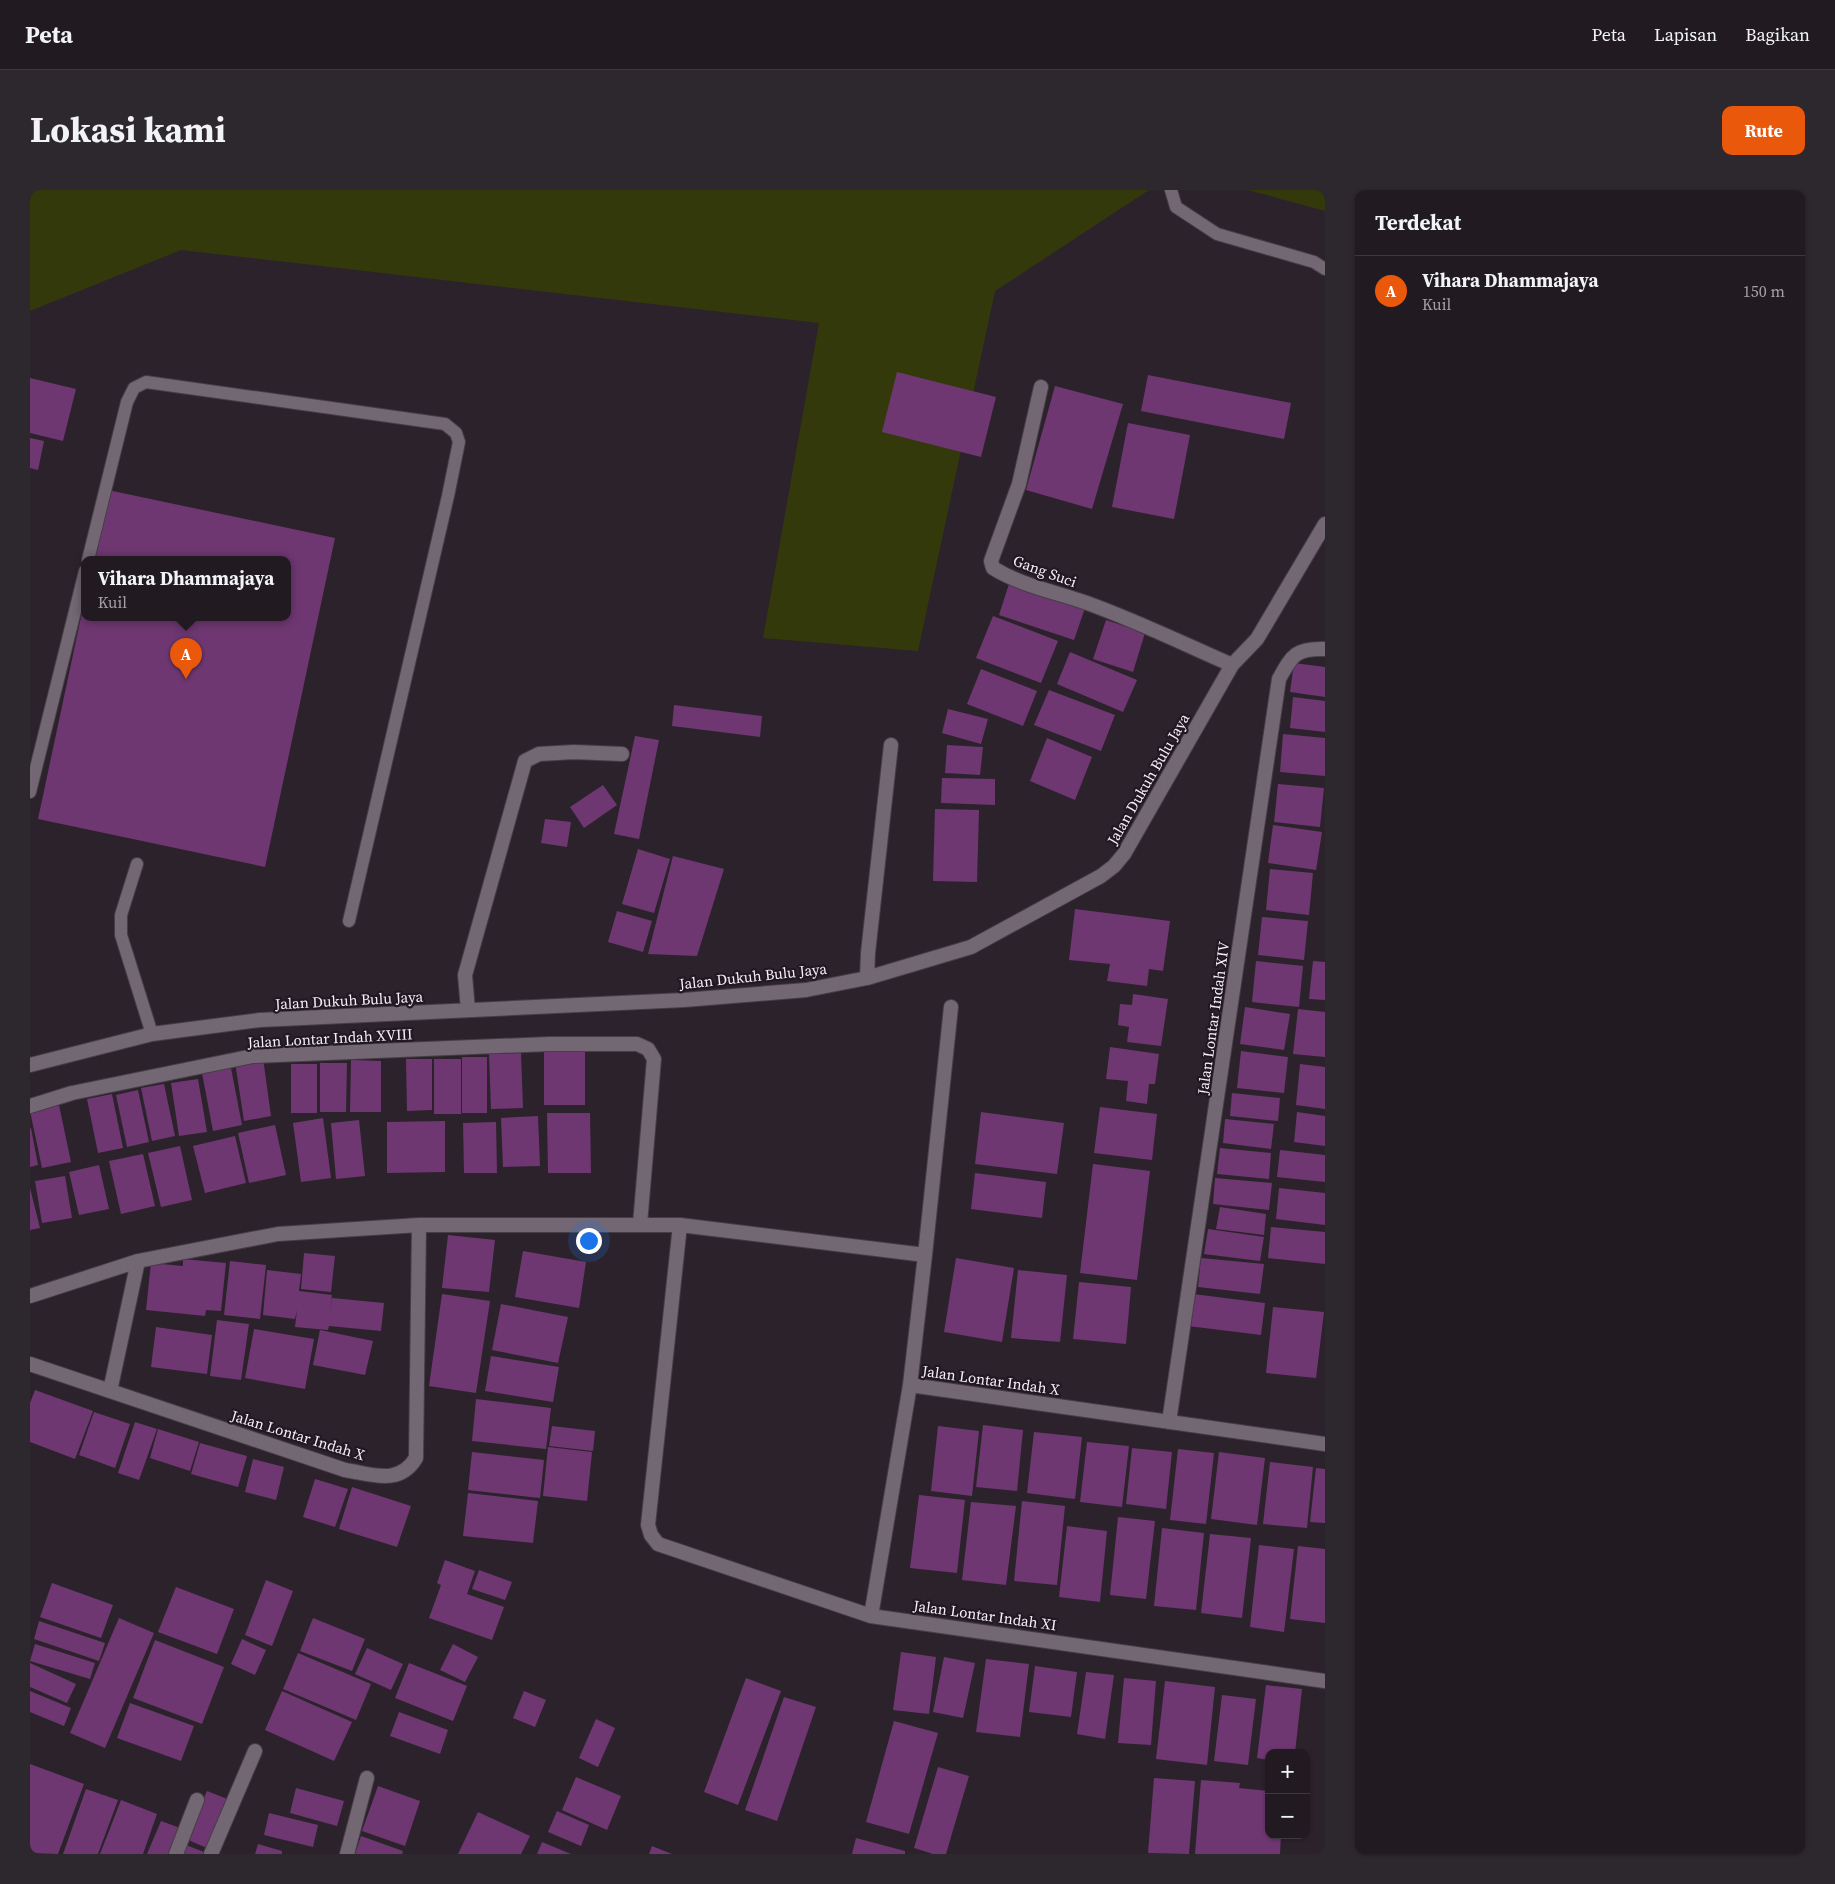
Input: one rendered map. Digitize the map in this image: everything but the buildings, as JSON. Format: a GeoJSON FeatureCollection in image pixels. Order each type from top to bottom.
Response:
{"type":"FeatureCollection","features":[{"type":"Feature","properties":{"kind":"street","name":"Gang Suci"},"geometry":{"type":"LineString","coordinates":[[1041,387],[1019,484],[991,561],[993,568],[1014,579],[1086,603],[1139,624],[1232,665]]}},
{"type":"Feature","properties":{"kind":"street","name":"Jalan Dukuh Bulu Jaya"},"geometry":{"type":"LineString","coordinates":[[30,1066],[152,1034],[260,1020],[712,998],[806,990],[867,978],[971,947],[1101,876],[1114,866],[1124,854],[1232,665],[1257,639],[1325,524]]}},
{"type":"Feature","properties":{"kind":"street","name":"Jalan Lontar Indah XIV"},"geometry":{"type":"LineString","coordinates":[[1169,1422],[1279,679],[1295,654],[1308,648],[1325,649]]}},
{"type":"Feature","properties":{"kind":"street"},"geometry":{"type":"LineString","coordinates":[[867,978],[868,953],[891,745]]}},
{"type":"Feature","properties":{"kind":"street"},"geometry":{"type":"LineString","coordinates":[[468,1010],[465,975],[525,761],[539,754],[574,752],[622,754]]}},
{"type":"Feature","properties":{"kind":"street","name":"Jalan Lontar Indah X"},"geometry":{"type":"LineString","coordinates":[[951,1007],[926,1255],[910,1385],[1325,1444]]}},
{"type":"Feature","properties":{"kind":"street","name":"Jalan Lontar Indah XVIII"},"geometry":{"type":"LineString","coordinates":[[30,1106],[72,1093],[253,1056],[540,1044],[637,1044],[648,1049],[654,1059],[640,1224]]}},
{"type":"Feature","properties":{"kind":"street"},"geometry":{"type":"LineString","coordinates":[[30,1296],[138,1261],[278,1234],[419,1225],[640,1224],[680,1226],[926,1255]]}},
{"type":"Feature","properties":{"kind":"street","name":"Jalan Lontar Indah X"},"geometry":{"type":"LineString","coordinates":[[30,1364],[345,1470],[389,1477],[403,1473],[416,1458],[419,1225]]}},
{"type":"Feature","properties":{"kind":"street","name":"Jalan Lontar Indah XI"},"geometry":{"type":"LineString","coordinates":[[680,1226],[648,1525],[651,1535],[658,1544],[871,1616],[1325,1681]]}},
{"type":"Feature","properties":{"kind":"street"},"geometry":{"type":"LineString","coordinates":[[110,1391],[138,1261]]}},
{"type":"Feature","properties":{"kind":"street"},"geometry":{"type":"LineString","coordinates":[[871,1616],[910,1385]]}},
{"type":"Feature","properties":{"kind":"street"},"geometry":{"type":"LineString","coordinates":[[211,1854],[256,1751]]}},
{"type":"Feature","properties":{"kind":"street"},"geometry":{"type":"LineString","coordinates":[[347,1854],[367,1778]]}},
{"type":"Feature","properties":{"kind":"street"},"geometry":{"type":"LineString","coordinates":[[176,1854],[197,1800]]}},
{"type":"Feature","properties":{"kind":"lane"},"geometry":{"type":"LineString","coordinates":[[1170,190],[1176,207],[1217,234],[1314,262],[1325,269]]}},
{"type":"Feature","properties":{"kind":"lane"},"geometry":{"type":"LineString","coordinates":[[89,556],[127,402],[134,388],[146,382],[445,424],[456,434],[459,442],[448,496],[349,921]]}},
{"type":"Feature","properties":{"kind":"lane"},"geometry":{"type":"LineString","coordinates":[[30,792],[81,588]]}},
{"type":"Feature","properties":{"kind":"lane"},"geometry":{"type":"LineString","coordinates":[[137,864],[121,915],[121,935],[152,1034]]}},
{"type":"Feature","properties":{"kind":"green space"},"geometry":{"type":"Polygon","coordinates":[[[30,190],[1149,190],[995,291],[918,651],[763,638],[819,323],[181,250],[30,311],[30,190]]]}},
{"type":"Feature","properties":{"kind":"green space"},"geometry":{"type":"Polygon","coordinates":[[[1248,190],[1325,190],[1325,211],[1248,190]]]}},
{"type":"Feature","properties":{"kind":"place","name":"Vihara Dhammajaya"},"geometry":{"type":"Point","coordinates":[186,679]}}]}
